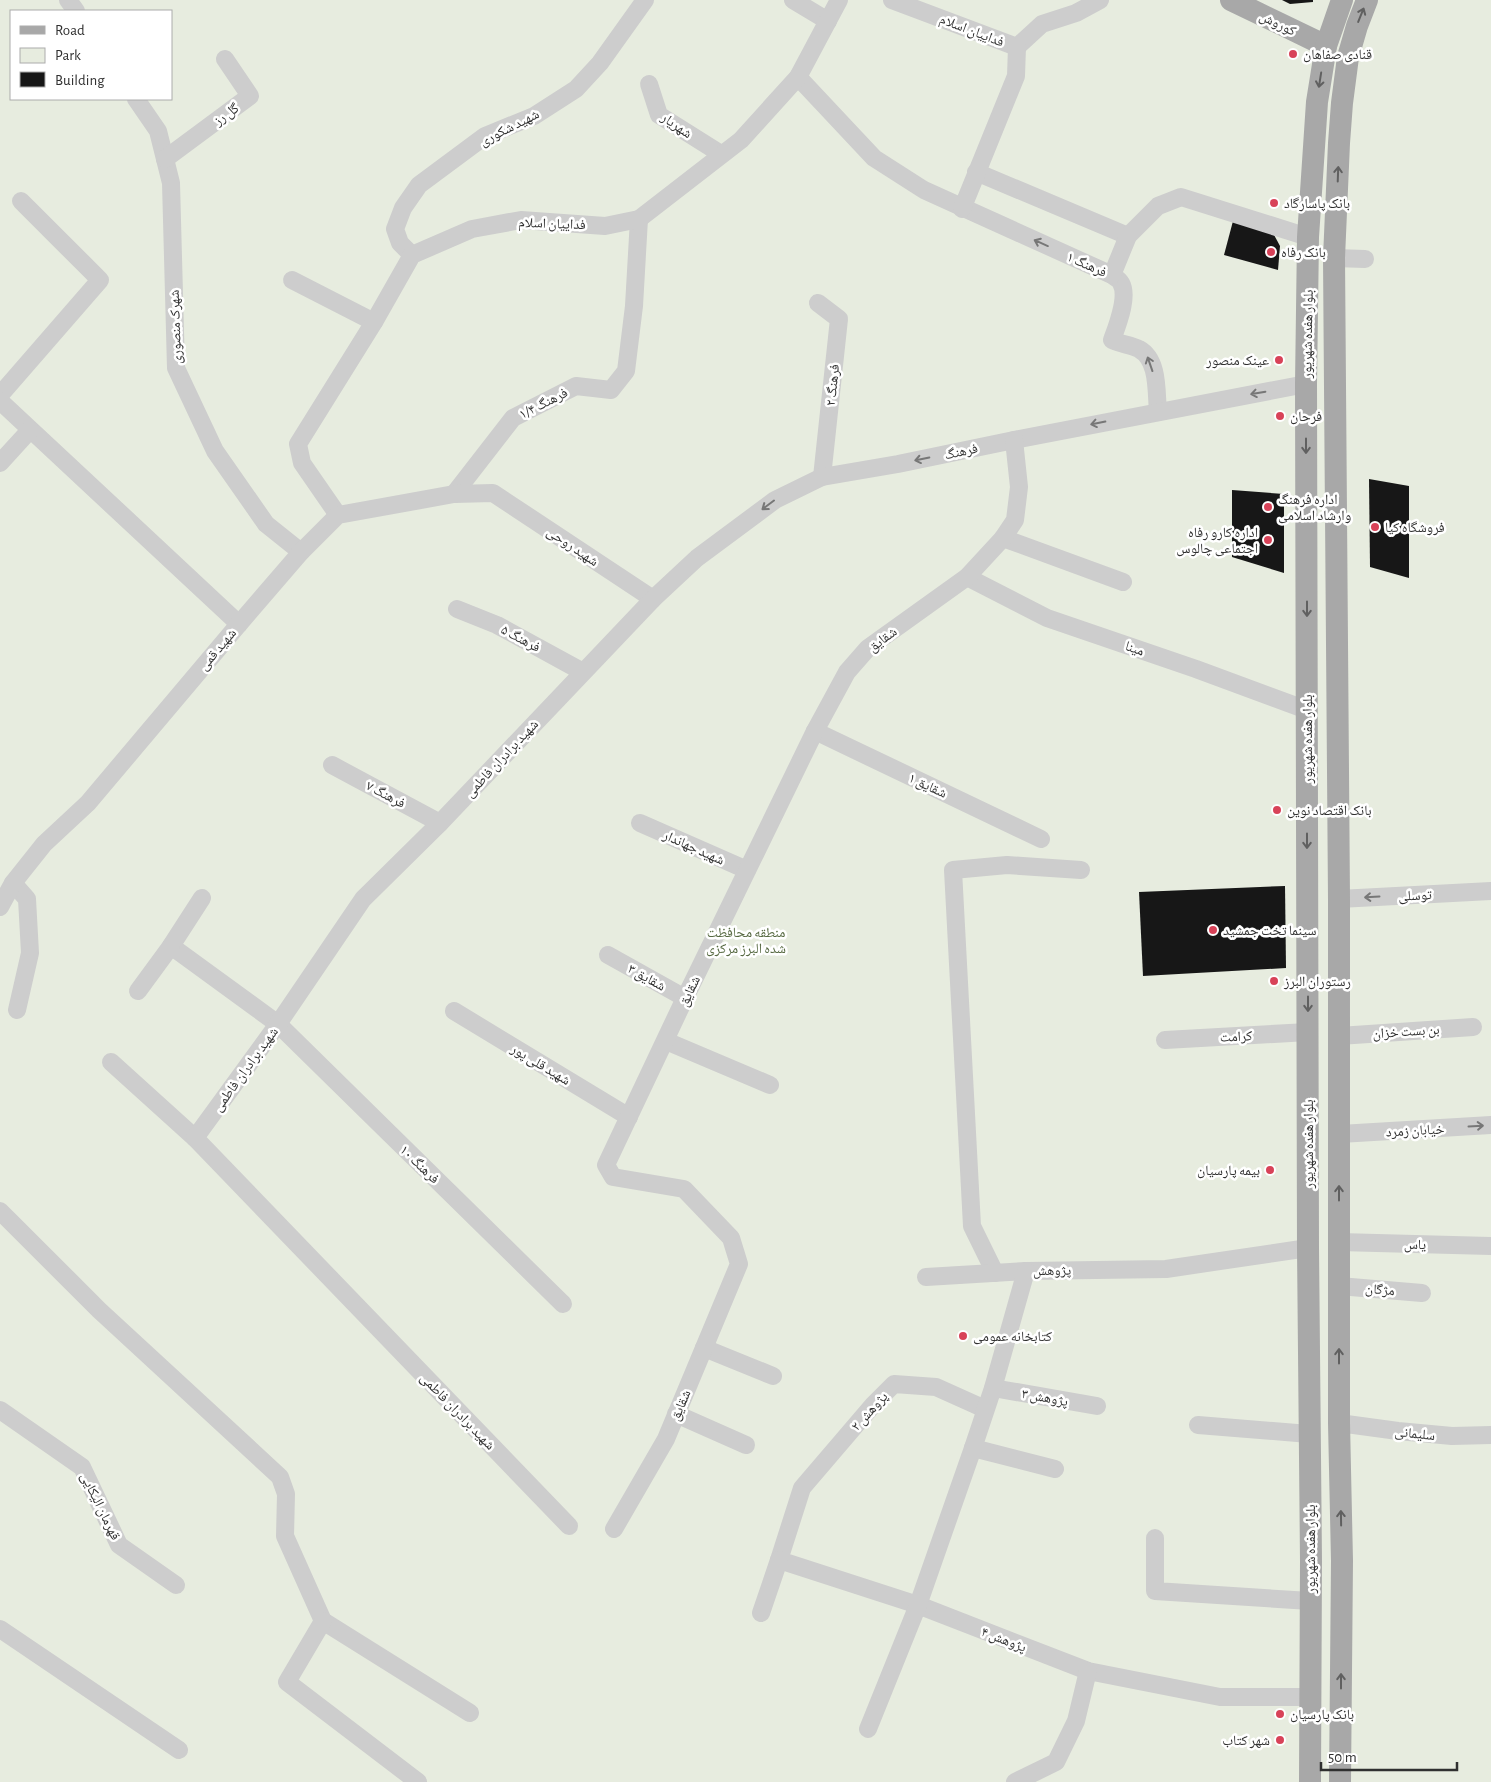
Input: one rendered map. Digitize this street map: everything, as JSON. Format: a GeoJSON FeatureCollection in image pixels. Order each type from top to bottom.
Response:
{"type":"FeatureCollection","features":[{"type":"Feature","properties":{"kind":"main road","name":"کوروش"},"geometry":{"type":"LineString","coordinates":[[1231,0],[1326,46]]}},
{"type":"Feature","properties":{"kind":"main road","name":"بلوار هفده شهریور"},"geometry":{"type":"LineString","coordinates":[[1310,1782],[1311,1561],[1308,1248],[1306,384],[1308,247],[1317,102],[1326,46],[1342,0]]}},
{"type":"Feature","properties":{"kind":"main road","name":"بلوار هفده شهریور"},"geometry":{"type":"LineString","coordinates":[[1340,1782],[1342,1561],[1339,1423],[1339,898],[1334,258],[1339,143],[1348,57],[1367,0]]}},
{"type":"Feature","properties":{"kind":"main road"},"geometry":{"type":"LineString","coordinates":[[1308,247],[1334,258]]}},
{"type":"Feature","properties":{"kind":"main road"},"geometry":{"type":"LineString","coordinates":[[1311,1561],[1342,1561]]}},
{"type":"Feature","properties":{"kind":"street","name":"شهید شکوری"},"geometry":{"type":"LineString","coordinates":[[412,254],[400,243],[396,229],[403,208],[419,185],[485,136],[534,116],[576,88],[600,63],[645,0]]}},
{"type":"Feature","properties":{"kind":"street"},"geometry":{"type":"LineString","coordinates":[[793,0],[828,21]]}},
{"type":"Feature","properties":{"kind":"street","name":"فداییان اسلام"},"geometry":{"type":"LineString","coordinates":[[412,254],[472,229],[521,220],[605,226],[639,219],[740,140],[798,77],[839,0]]}},
{"type":"Feature","properties":{"kind":"street","name":"فداییان اسلام"},"geometry":{"type":"LineString","coordinates":[[892,0],[1017,47],[1042,24],[1076,13],[1100,0]]}},
{"type":"Feature","properties":{"kind":"street"},"geometry":{"type":"LineString","coordinates":[[962,208],[1016,76],[1017,47]]}},
{"type":"Feature","properties":{"kind":"street","name":"گل رز"},"geometry":{"type":"LineString","coordinates":[[165,159],[250,96],[225,59]]}},
{"type":"Feature","properties":{"kind":"street","name":"فرهنگ ۱"},"geometry":{"type":"LineString","coordinates":[[798,77],[874,158],[924,190],[1112,275],[1121,282],[1124,294],[1119,321],[1112,340],[1137,348],[1148,356],[1156,380],[1158,412]]}},
{"type":"Feature","properties":{"kind":"street","name":"شهریار"},"geometry":{"type":"LineString","coordinates":[[649,84],[659,115],[721,154]]}},
{"type":"Feature","properties":{"kind":"street","name":"شهرک منصوری"},"geometry":{"type":"LineString","coordinates":[[137,100],[158,131],[172,183],[176,368],[216,451],[266,524],[301,552]]}},
{"type":"Feature","properties":{"kind":"street"},"geometry":{"type":"LineString","coordinates":[[976,172],[1128,236]]}},
{"type":"Feature","properties":{"kind":"street"},"geometry":{"type":"LineString","coordinates":[[1112,275],[1128,236],[1158,206],[1181,198],[1308,247]]}},
{"type":"Feature","properties":{"kind":"street"},"geometry":{"type":"LineString","coordinates":[[0,395],[100,280],[21,201]]}},
{"type":"Feature","properties":{"kind":"street","name":"فرهنگ ۱/۴"},"geometry":{"type":"LineString","coordinates":[[454,494],[513,418],[576,386],[611,390],[626,371],[634,306],[639,219]]}},
{"type":"Feature","properties":{"kind":"street"},"geometry":{"type":"LineString","coordinates":[[412,254],[374,322],[298,444],[302,463],[338,515],[454,494]]}},
{"type":"Feature","properties":{"kind":"street"},"geometry":{"type":"LineString","coordinates":[[1334,258],[1365,259]]}},
{"type":"Feature","properties":{"kind":"street"},"geometry":{"type":"LineString","coordinates":[[292,280],[374,322]]}},
{"type":"Feature","properties":{"kind":"street","name":"فرهنگ ۲"},"geometry":{"type":"LineString","coordinates":[[818,303],[840,319],[822,477]]}},
{"type":"Feature","properties":{"kind":"street","name":"فرهنگ"},"geometry":{"type":"LineString","coordinates":[[653,599],[697,558],[775,500],[822,477],[898,464],[1306,384]]}},
{"type":"Feature","properties":{"kind":"street"},"geometry":{"type":"LineString","coordinates":[[0,401],[239,624]]}},
{"type":"Feature","properties":{"kind":"street"},"geometry":{"type":"LineString","coordinates":[[0,463],[30,430]]}},
{"type":"Feature","properties":{"kind":"street","name":"شقایق"},"geometry":{"type":"LineString","coordinates":[[614,1529],[666,1439],[739,1264],[731,1238],[684,1189],[613,1177],[606,1165],[747,870],[815,731],[847,672],[868,648],[967,577],[1002,538],[1015,520],[1019,487],[1014,440]]}},
{"type":"Feature","properties":{"kind":"street","name":"شهید روحی"},"geometry":{"type":"LineString","coordinates":[[454,494],[494,493],[653,599]]}},
{"type":"Feature","properties":{"kind":"street","name":"شهید قمی"},"geometry":{"type":"LineString","coordinates":[[0,907],[14,883],[44,844],[88,803],[301,552],[338,515]]}},
{"type":"Feature","properties":{"kind":"street"},"geometry":{"type":"LineString","coordinates":[[1002,538],[1123,582]]}},
{"type":"Feature","properties":{"kind":"street","name":"مینا"},"geometry":{"type":"LineString","coordinates":[[967,577],[1047,618],[1196,669],[1307,710]]}},
{"type":"Feature","properties":{"kind":"street","name":"شهید برادران فاطمی"},"geometry":{"type":"LineString","coordinates":[[570,1526],[194,1138],[278,1024],[363,899],[440,823],[653,599]]}},
{"type":"Feature","properties":{"kind":"street","name":"فرهنگ ۵"},"geometry":{"type":"LineString","coordinates":[[457,609],[497,626],[583,672]]}},
{"type":"Feature","properties":{"kind":"street","name":"شقایق ۱"},"geometry":{"type":"LineString","coordinates":[[815,731],[1041,839]]}},
{"type":"Feature","properties":{"kind":"street","name":"فرهنگ ۷"},"geometry":{"type":"LineString","coordinates":[[332,765],[440,823]]}},
{"type":"Feature","properties":{"kind":"street","name":"شهید جهاندار"},"geometry":{"type":"LineString","coordinates":[[640,823],[747,870]]}},
{"type":"Feature","properties":{"kind":"street"},"geometry":{"type":"LineString","coordinates":[[995,1273],[972,1226],[953,870],[1007,864],[1081,870]]}},
{"type":"Feature","properties":{"kind":"street"},"geometry":{"type":"LineString","coordinates":[[14,883],[27,899],[30,953],[17,1010]]}},
{"type":"Feature","properties":{"kind":"street","name":"توسلی"},"geometry":{"type":"LineString","coordinates":[[1339,898],[1491,892]]}},
{"type":"Feature","properties":{"kind":"street"},"geometry":{"type":"LineString","coordinates":[[138,991],[171,946],[202,898]]}},
{"type":"Feature","properties":{"kind":"street","name":"فرهنگ ۱۰"},"geometry":{"type":"LineString","coordinates":[[171,946],[278,1024],[562,1304]]}},
{"type":"Feature","properties":{"kind":"street","name":"شقایق ۳"},"geometry":{"type":"LineString","coordinates":[[608,955],[685,998]]}},
{"type":"Feature","properties":{"kind":"street","name":"شهید قلی پور"},"geometry":{"type":"LineString","coordinates":[[454,1010],[629,1117]]}},
{"type":"Feature","properties":{"kind":"street","name":"بن بست خزان"},"geometry":{"type":"LineString","coordinates":[[1338,1036],[1473,1027]]}},
{"type":"Feature","properties":{"kind":"street","name":"کرامت"},"geometry":{"type":"LineString","coordinates":[[1165,1040],[1308,1032]]}},
{"type":"Feature","properties":{"kind":"street"},"geometry":{"type":"LineString","coordinates":[[666,1041],[770,1085]]}},
{"type":"Feature","properties":{"kind":"street"},"geometry":{"type":"LineString","coordinates":[[111,1062],[194,1138]]}},
{"type":"Feature","properties":{"kind":"street","name":"خیابان زمرد"},"geometry":{"type":"LineString","coordinates":[[1340,1134],[1491,1125]]}},
{"type":"Feature","properties":{"kind":"street"},"geometry":{"type":"LineString","coordinates":[[0,1212],[99,1310],[280,1478],[286,1494],[285,1536],[323,1621],[470,1713]]}},
{"type":"Feature","properties":{"kind":"street","name":"یاس"},"geometry":{"type":"LineString","coordinates":[[1339,1242],[1491,1246]]}},
{"type":"Feature","properties":{"kind":"street","name":"پژوهش"},"geometry":{"type":"LineString","coordinates":[[868,1729],[918,1605],[973,1448],[993,1388],[1026,1271],[1166,1269],[1308,1248]]}},
{"type":"Feature","properties":{"kind":"street"},"geometry":{"type":"LineString","coordinates":[[926,1277],[1026,1271]]}},
{"type":"Feature","properties":{"kind":"street","name":"مژگان"},"geometry":{"type":"LineString","coordinates":[[1339,1286],[1422,1293]]}},
{"type":"Feature","properties":{"kind":"street"},"geometry":{"type":"LineString","coordinates":[[704,1348],[773,1376]]}},
{"type":"Feature","properties":{"kind":"street","name":"پژوهش ۲"},"geometry":{"type":"LineString","coordinates":[[779,1560],[802,1488],[873,1405],[894,1384],[936,1387],[985,1409]]}},
{"type":"Feature","properties":{"kind":"street","name":"پژوهش ۳"},"geometry":{"type":"LineString","coordinates":[[993,1388],[1097,1406]]}},
{"type":"Feature","properties":{"kind":"street","name":"قهرمان الیکایی"},"geometry":{"type":"LineString","coordinates":[[0,1410],[82,1468],[119,1545],[176,1585]]}},
{"type":"Feature","properties":{"kind":"street"},"geometry":{"type":"LineString","coordinates":[[676,1414],[746,1445]]}},
{"type":"Feature","properties":{"kind":"street","name":"سلیمانی"},"geometry":{"type":"LineString","coordinates":[[1339,1423],[1398,1432],[1452,1436],[1491,1435]]}},
{"type":"Feature","properties":{"kind":"street"},"geometry":{"type":"LineString","coordinates":[[1198,1425],[1309,1434]]}},
{"type":"Feature","properties":{"kind":"street"},"geometry":{"type":"LineString","coordinates":[[973,1448],[1055,1469]]}},
{"type":"Feature","properties":{"kind":"street"},"geometry":{"type":"LineString","coordinates":[[1155,1538],[1155,1591],[1310,1600]]}},
{"type":"Feature","properties":{"kind":"street"},"geometry":{"type":"LineString","coordinates":[[761,1613],[779,1560]]}},
{"type":"Feature","properties":{"kind":"street","name":"پژوهش ۴"},"geometry":{"type":"LineString","coordinates":[[779,1560],[918,1605],[1088,1672],[1220,1697],[1311,1697]]}},
{"type":"Feature","properties":{"kind":"street"},"geometry":{"type":"LineString","coordinates":[[323,1621],[287,1682],[418,1782]]}},
{"type":"Feature","properties":{"kind":"street"},"geometry":{"type":"LineString","coordinates":[[0,1629],[179,1750]]}},
{"type":"Feature","properties":{"kind":"street"},"geometry":{"type":"LineString","coordinates":[[1015,1782],[1056,1762],[1076,1721],[1088,1672]]}},
{"type":"Feature","properties":{"kind":"green space","name":"منطقه محافظت شده البرز مرکزی"},"geometry":{"type":"Polygon","coordinates":[[[0,0],[1491,0],[1491,1782],[0,1782],[0,0]]]}},
{"type":"Feature","properties":{"kind":"building"},"geometry":{"type":"Polygon","coordinates":[[[1282,0],[1313,0],[1313,2],[1290,4],[1282,0]]]}},
{"type":"Feature","properties":{"kind":"building"},"geometry":{"type":"Polygon","coordinates":[[[1233,221],[1273,233],[1280,246],[1278,270],[1224,255],[1233,221]]]}},
{"type":"Feature","properties":{"kind":"building"},"geometry":{"type":"Polygon","coordinates":[[[1369,479],[1409,486],[1409,578],[1370,567],[1369,479]]]}},
{"type":"Feature","properties":{"kind":"building"},"geometry":{"type":"Polygon","coordinates":[[[1232,490],[1284,494],[1284,573],[1232,557],[1232,490]]]}},
{"type":"Feature","properties":{"kind":"building","name":"سینما تخت جمشید"},"geometry":{"type":"Polygon","coordinates":[[[1285,886],[1286,968],[1143,976],[1139,892],[1285,886]]]}},
{"type":"Feature","properties":{"kind":"place","name":"قنادی صفاهان"},"geometry":{"type":"Point","coordinates":[1293,54]}},
{"type":"Feature","properties":{"kind":"place","name":"بانک پاسارگاد"},"geometry":{"type":"Point","coordinates":[1274,203]}},
{"type":"Feature","properties":{"kind":"place","name":"بانک رفاه"},"geometry":{"type":"Point","coordinates":[1271,252]}},
{"type":"Feature","properties":{"kind":"place","name":"عینک منصور"},"geometry":{"type":"Point","coordinates":[1279,360]}},
{"type":"Feature","properties":{"kind":"place","name":"فرحان"},"geometry":{"type":"Point","coordinates":[1280,416]}},
{"type":"Feature","properties":{"kind":"place","name":"اداره فرهنگ وارشاد اسلامی"},"geometry":{"type":"Point","coordinates":[1268,507]}},
{"type":"Feature","properties":{"kind":"place","name":"فروشگاه کیا"},"geometry":{"type":"Point","coordinates":[1375,527]}},
{"type":"Feature","properties":{"kind":"place","name":"اداره کارو رفاه اجتماعی چالوس"},"geometry":{"type":"Point","coordinates":[1268,540]}},
{"type":"Feature","properties":{"kind":"place","name":"بانک اقتصاد نوین"},"geometry":{"type":"Point","coordinates":[1277,810]}},
{"type":"Feature","properties":{"kind":"place","name":"سینما تخت جمشید"},"geometry":{"type":"Point","coordinates":[1213,930]}},
{"type":"Feature","properties":{"kind":"place","name":"رستوران البرز"},"geometry":{"type":"Point","coordinates":[1274,981]}},
{"type":"Feature","properties":{"kind":"place","name":"بیمه پارسیان"},"geometry":{"type":"Point","coordinates":[1270,1170]}},
{"type":"Feature","properties":{"kind":"place","name":"کتابخانه عمومی"},"geometry":{"type":"Point","coordinates":[963,1336]}},
{"type":"Feature","properties":{"kind":"place","name":"بانک پارسیان"},"geometry":{"type":"Point","coordinates":[1280,1714]}},
{"type":"Feature","properties":{"kind":"place","name":"شهر کتاب"},"geometry":{"type":"Point","coordinates":[1280,1740]}}]}
